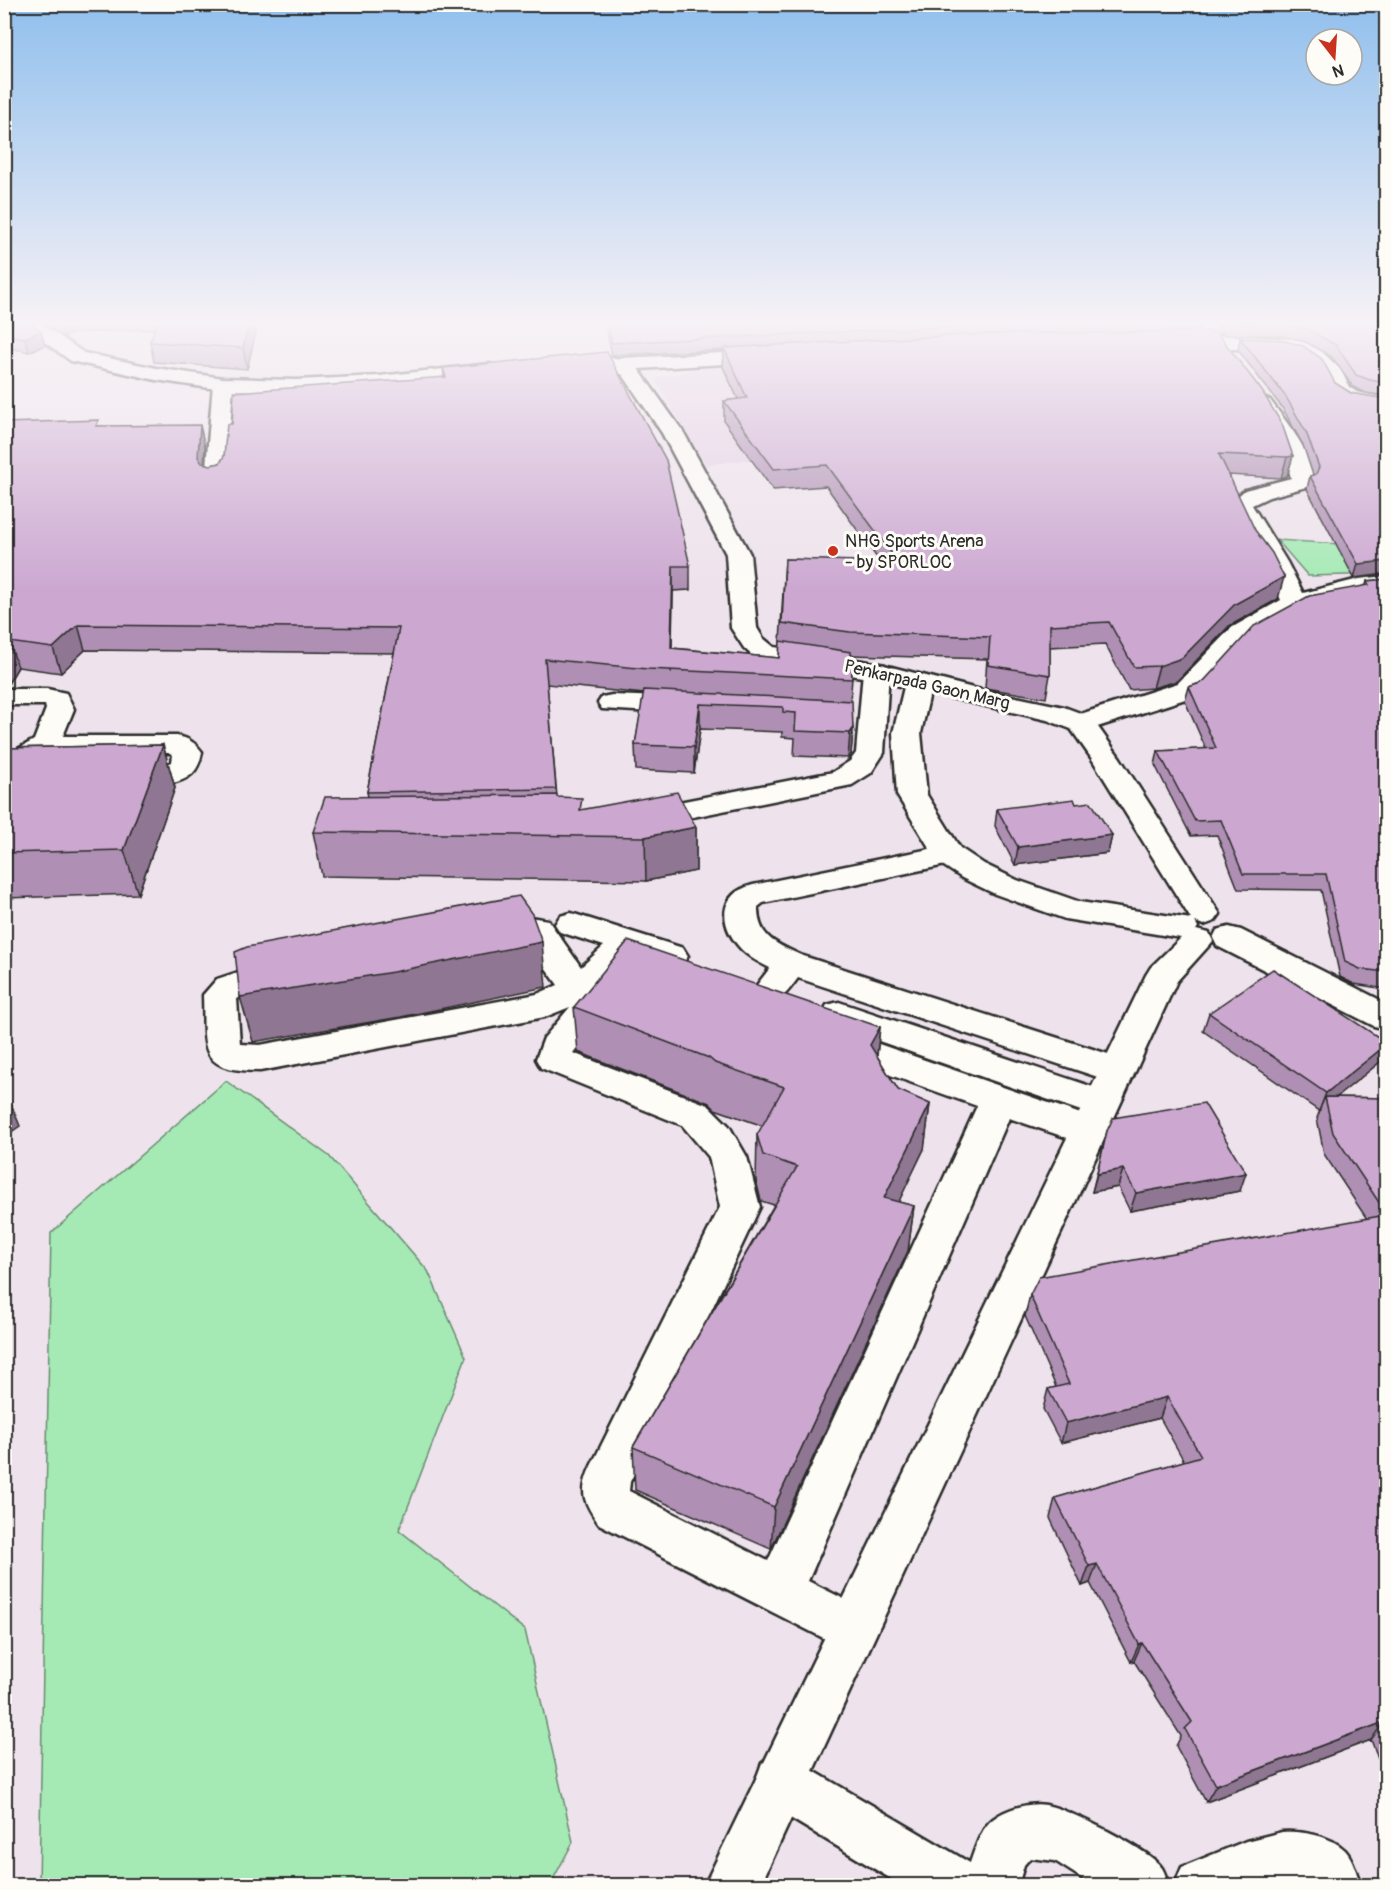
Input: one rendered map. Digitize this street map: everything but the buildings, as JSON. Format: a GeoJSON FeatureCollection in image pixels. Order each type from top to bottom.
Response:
{"type":"FeatureCollection","features":[{"type":"Feature","properties":{"kind":"street"},"geometry":{"type":"LineString","coordinates":[[216,479],[221,411]]}},
{"type":"Feature","properties":{"kind":"street","name":"Penkarpada Gaon Marg"},"geometry":{"type":"LineString","coordinates":[[658,411],[704,488],[738,554],[744,628],[753,644],[766,654],[876,671],[1053,713],[1081,723]]}},
{"type":"Feature","properties":{"kind":"street"},"geometry":{"type":"LineString","coordinates":[[1268,411],[1297,456],[1303,473],[1302,481],[1246,497],[1240,504],[1275,562],[1294,603]]}},
{"type":"Feature","properties":{"kind":"street"},"geometry":{"type":"LineString","coordinates":[[1203,930],[1106,758],[1081,723],[1188,689],[1240,633],[1294,603],[1359,585],[1386,583]]}},
{"type":"Feature","properties":{"kind":"street"},"geometry":{"type":"LineString","coordinates":[[613,823],[842,778],[861,767],[870,753],[861,716],[876,671]]}},
{"type":"Feature","properties":{"kind":"street"},"geometry":{"type":"LineString","coordinates":[[919,682],[907,733],[912,795],[949,855],[973,871],[1006,887],[1076,912],[1203,930],[1386,1017]]}},
{"type":"Feature","properties":{"kind":"street"},"geometry":{"type":"LineString","coordinates":[[4,697],[56,699],[60,709],[46,745],[29,752],[20,768],[19,775],[27,778],[169,775],[185,766],[188,752],[177,744],[46,745]]}},
{"type":"Feature","properties":{"kind":"street"},"geometry":{"type":"LineString","coordinates":[[612,703],[707,708]]}},
{"type":"Feature","properties":{"kind":"street"},"geometry":{"type":"LineString","coordinates":[[949,855],[753,895],[742,903],[741,913],[750,938],[763,952],[1102,1102]]}},
{"type":"Feature","properties":{"kind":"street"},"geometry":{"type":"LineString","coordinates":[[571,924],[686,976]]}},
{"type":"Feature","properties":{"kind":"street"},"geometry":{"type":"LineString","coordinates":[[578,989],[536,928],[524,927],[253,979],[229,987],[220,995],[224,1050],[236,1058],[260,1058],[545,1005],[578,989],[630,952]]}},
{"type":"Feature","properties":{"kind":"street"},"geometry":{"type":"LineString","coordinates":[[731,1886],[1163,975],[1203,930]]}},
{"type":"Feature","properties":{"kind":"street"},"geometry":{"type":"LineString","coordinates":[[630,952],[557,1047],[554,1059],[695,1115],[721,1144],[734,1168],[740,1207],[607,1481],[606,1496],[615,1509],[853,1629]]}},
{"type":"Feature","properties":{"kind":"street"},"geometry":{"type":"LineString","coordinates":[[791,964],[777,1005],[905,1052],[1102,1102]]}},
{"type":"Feature","properties":{"kind":"street"},"geometry":{"type":"LineString","coordinates":[[905,1052],[999,1099],[1102,1102]]}},
{"type":"Feature","properties":{"kind":"street"},"geometry":{"type":"LineString","coordinates":[[779,1592],[999,1099]]}},
{"type":"Feature","properties":{"kind":"street"},"geometry":{"type":"LineString","coordinates":[[781,1782],[956,1886]]}},
{"type":"Feature","properties":{"kind":"street"},"geometry":{"type":"LineString","coordinates":[[990,1886],[1003,1850],[1013,1837],[1026,1832],[1042,1831],[1066,1837],[1142,1886]]}},
{"type":"Feature","properties":{"kind":"street"},"geometry":{"type":"LineString","coordinates":[[1201,1886],[1284,1858],[1305,1859],[1325,1869],[1334,1886]]}},
{"type":"Feature","properties":{"kind":"shaded area"},"geometry":{"type":"Polygon","coordinates":[[[674,411],[1102,411],[1106,416],[706,465],[674,411]]]}},
{"type":"Feature","properties":{"kind":"green space"},"geometry":{"type":"Polygon","coordinates":[[[1277,540],[1386,547],[1386,574],[1308,576],[1277,540]]]}},
{"type":"Feature","properties":{"kind":"green space"},"geometry":{"type":"Polygon","coordinates":[[[226,1081],[329,1156],[428,1271],[466,1357],[399,1530],[525,1630],[573,1842],[550,1885],[39,1885],[51,1233],[226,1081]]]}},
{"type":"Feature","properties":{"kind":"place","name":"NHG Sports Arena - by SPORLOC"},"geometry":{"type":"Point","coordinates":[833,551]}}]}
